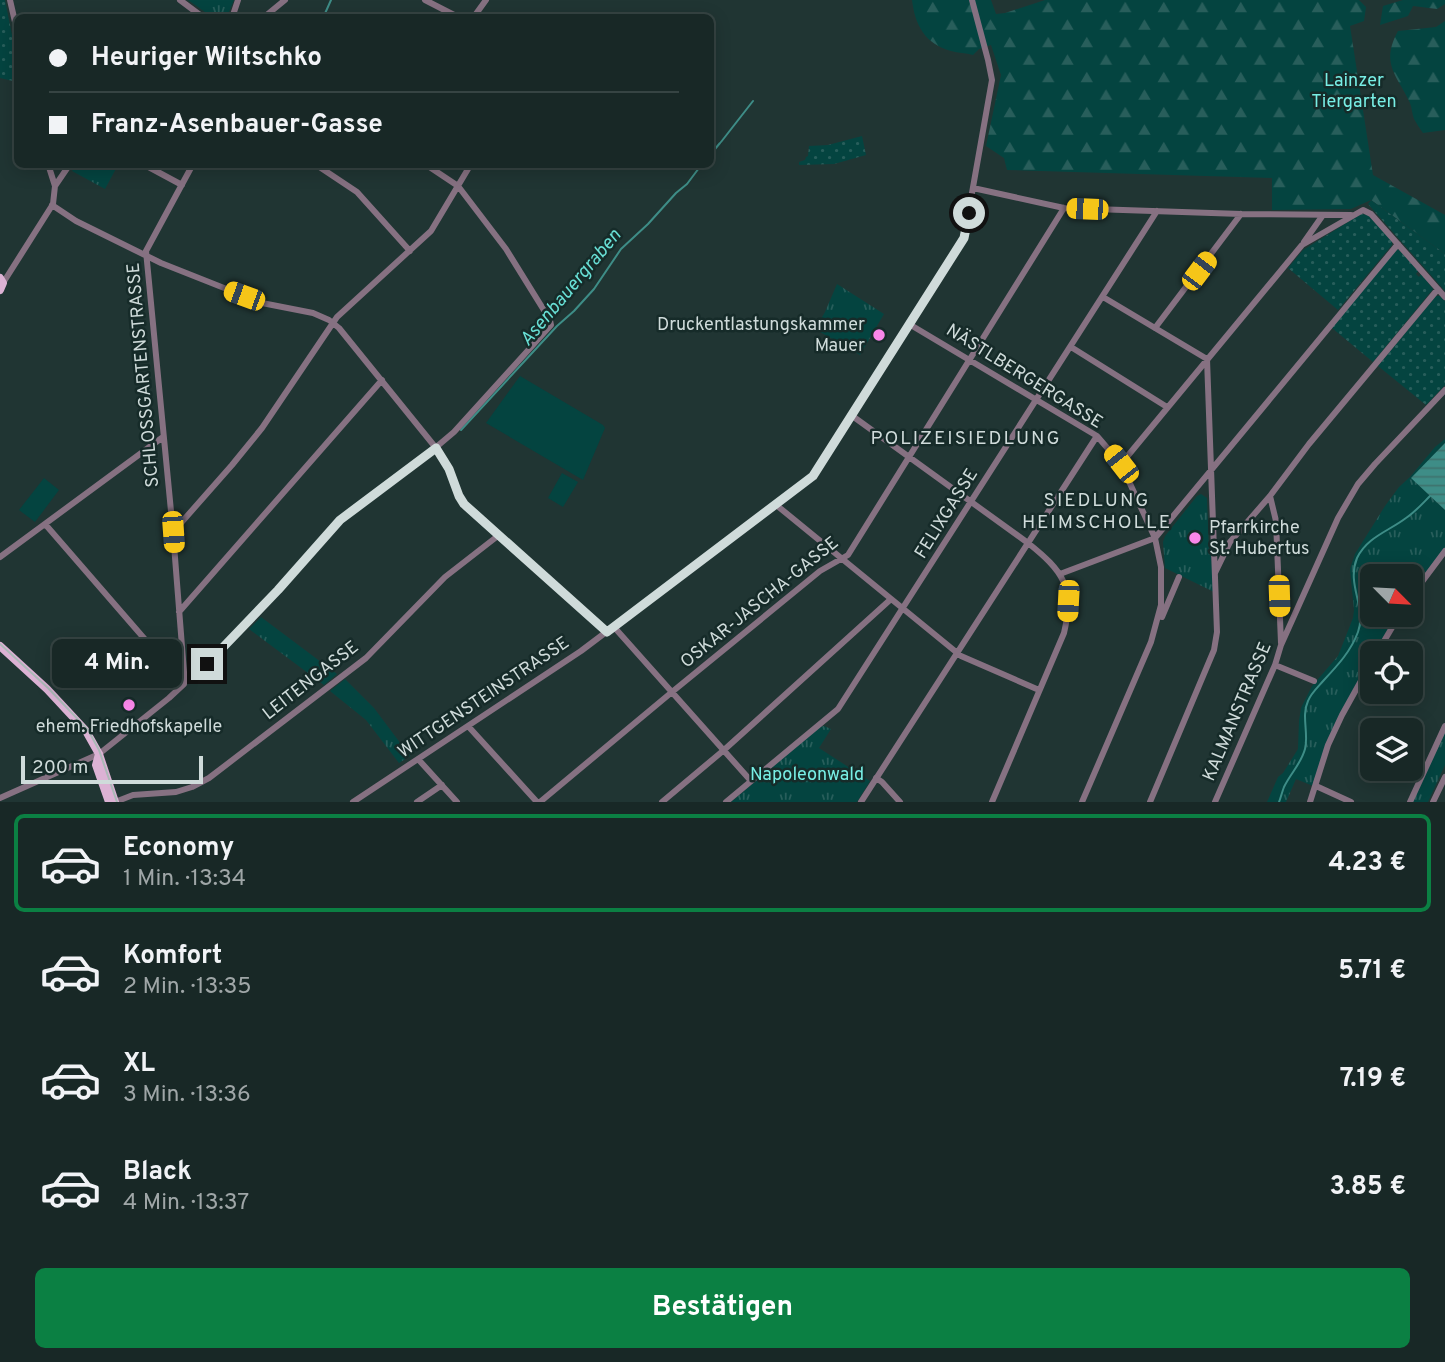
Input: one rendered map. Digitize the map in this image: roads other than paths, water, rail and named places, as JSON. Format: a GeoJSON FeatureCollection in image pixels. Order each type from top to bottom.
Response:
{"type":"FeatureCollection","features":[{"type":"Feature","properties":{"kind":"main road"},"geometry":{"type":"LineString","coordinates":[[0,646],[47,689],[90,736],[99,754],[114,802]]}},
{"type":"Feature","properties":{"kind":"street"},"geometry":{"type":"LineString","coordinates":[[9,0],[14,19]]}},
{"type":"Feature","properties":{"kind":"street"},"geometry":{"type":"LineString","coordinates":[[180,0],[199,14]]}},
{"type":"Feature","properties":{"kind":"street"},"geometry":{"type":"LineString","coordinates":[[268,14],[285,0]]}},
{"type":"Feature","properties":{"kind":"street"},"geometry":{"type":"LineString","coordinates":[[425,0],[452,14]]}},
{"type":"Feature","properties":{"kind":"street","name":"WITTGENSTEINSTRASSE"},"geometry":{"type":"LineString","coordinates":[[353,802],[607,632],[813,476],[964,238],[992,80],[972,0]]}},
{"type":"Feature","properties":{"kind":"street"},"geometry":{"type":"LineString","coordinates":[[49,168],[55,186]]}},
{"type":"Feature","properties":{"kind":"street"},"geometry":{"type":"LineString","coordinates":[[1,284],[52,205],[55,186],[66,168]]}},
{"type":"Feature","properties":{"kind":"street"},"geometry":{"type":"LineString","coordinates":[[150,168],[182,185]]}},
{"type":"Feature","properties":{"kind":"street","name":"SCHLOSSGARTENSTRASSE"},"geometry":{"type":"LineString","coordinates":[[184,679],[146,251],[191,168]]}},
{"type":"Feature","properties":{"kind":"street"},"geometry":{"type":"LineString","coordinates":[[321,168],[357,192],[410,251]]}},
{"type":"Feature","properties":{"kind":"street"},"geometry":{"type":"LineString","coordinates":[[45,524],[175,674],[191,681],[340,520],[454,432],[551,325],[506,249],[458,186],[431,168]]}},
{"type":"Feature","properties":{"kind":"street"},"geometry":{"type":"LineString","coordinates":[[173,532],[262,428],[337,317],[431,231],[469,168]]}},
{"type":"Feature","properties":{"kind":"street"},"geometry":{"type":"LineString","coordinates":[[973,188],[1064,208],[1352,215]]}},
{"type":"Feature","properties":{"kind":"street"},"geometry":{"type":"LineString","coordinates":[[52,205],[147,257],[225,290],[262,303],[313,313],[330,320],[436,448],[449,469],[462,500],[607,632]]}},
{"type":"Feature","properties":{"kind":"street","name":"OSKAR-JASCHA-GASSE"},"geometry":{"type":"LineString","coordinates":[[539,802],[820,571],[848,555],[1064,208]]}},
{"type":"Feature","properties":{"kind":"street"},"geometry":{"type":"LineString","coordinates":[[1301,245],[1352,215],[1363,210],[1368,211],[1445,297]]}},
{"type":"Feature","properties":{"kind":"street","name":"FELIXGASSE"},"geometry":{"type":"LineString","coordinates":[[726,802],[838,709],[1157,211]]}},
{"type":"Feature","properties":{"kind":"street"},"geometry":{"type":"LineString","coordinates":[[1155,328],[1241,214]]}},
{"type":"Feature","properties":{"kind":"street"},"geometry":{"type":"LineString","coordinates":[[1121,464],[1323,215]]}},
{"type":"Feature","properties":{"kind":"street"},"geometry":{"type":"LineString","coordinates":[[1060,574],[1155,538],[1398,244]]}},
{"type":"Feature","properties":{"kind":"street"},"geometry":{"type":"LineString","coordinates":[[1214,574],[1230,542],[1438,289]]}},
{"type":"Feature","properties":{"kind":"street"},"geometry":{"type":"LineString","coordinates":[[1103,297],[1207,359]]}},
{"type":"Feature","properties":{"kind":"street","name":"NÄSTLBERGERGASSE"},"geometry":{"type":"LineString","coordinates":[[909,324],[1097,436],[1121,464],[1155,538],[1162,586],[1161,605],[1151,642]]}},
{"type":"Feature","properties":{"kind":"street"},"geometry":{"type":"LineString","coordinates":[[1071,347],[1167,407]]}},
{"type":"Feature","properties":{"kind":"street"},"geometry":{"type":"LineString","coordinates":[[1150,802],[1214,650],[1217,632],[1207,359]]}},
{"type":"Feature","properties":{"kind":"street"},"geometry":{"type":"LineString","coordinates":[[179,612],[382,380]]}},
{"type":"Feature","properties":{"kind":"street","name":"KALMANSTRASSE"},"geometry":{"type":"LineString","coordinates":[[1215,802],[1338,518],[1358,484],[1445,390]]}},
{"type":"Feature","properties":{"kind":"street"},"geometry":{"type":"LineString","coordinates":[[851,415],[1028,543],[1049,560],[1066,587],[1068,601],[1064,633],[992,802]]}},
{"type":"Feature","properties":{"kind":"street"},"geometry":{"type":"LineString","coordinates":[[861,802],[1097,436]]}},
{"type":"Feature","properties":{"kind":"street"},"geometry":{"type":"LineString","coordinates":[[0,557],[163,437]]}},
{"type":"Feature","properties":{"kind":"street"},"geometry":{"type":"LineString","coordinates":[[1270,495],[1276,521],[1281,645]]}},
{"type":"Feature","properties":{"kind":"street"},"geometry":{"type":"LineString","coordinates":[[775,504],[961,656],[1039,690]]}},
{"type":"Feature","properties":{"kind":"street","name":"LEITENGASSE"},"geometry":{"type":"LineString","coordinates":[[114,802],[133,796],[176,792],[209,778],[366,658],[445,577],[499,535]]}},
{"type":"Feature","properties":{"kind":"street"},"geometry":{"type":"LineString","coordinates":[[1423,581],[1445,551]]}},
{"type":"Feature","properties":{"kind":"street"},"geometry":{"type":"LineString","coordinates":[[1082,802],[1180,577]]}},
{"type":"Feature","properties":{"kind":"street"},"geometry":{"type":"LineString","coordinates":[[662,802],[724,750],[891,599]]}},
{"type":"Feature","properties":{"kind":"street"},"geometry":{"type":"LineString","coordinates":[[614,626],[751,781]]}},
{"type":"Feature","properties":{"kind":"street"},"geometry":{"type":"LineString","coordinates":[[1275,664],[1314,681]]}},
{"type":"Feature","properties":{"kind":"street"},"geometry":{"type":"LineString","coordinates":[[0,798],[99,754],[181,688],[184,679]]}},
{"type":"Feature","properties":{"kind":"street"},"geometry":{"type":"LineString","coordinates":[[1310,802],[1328,745],[1360,683]]}},
{"type":"Feature","properties":{"kind":"street"},"geometry":{"type":"LineString","coordinates":[[468,726],[539,802]]}},
{"type":"Feature","properties":{"kind":"street"},"geometry":{"type":"LineString","coordinates":[[1410,802],[1445,726]]}},
{"type":"Feature","properties":{"kind":"street"},"geometry":{"type":"LineString","coordinates":[[418,759],[457,802]]}},
{"type":"Feature","properties":{"kind":"street"},"geometry":{"type":"LineString","coordinates":[[1433,802],[1445,777]]}},
{"type":"Feature","properties":{"kind":"street"},"geometry":{"type":"LineString","coordinates":[[876,778],[900,802]]}},
{"type":"Feature","properties":{"kind":"street"},"geometry":{"type":"LineString","coordinates":[[416,802],[442,785]]}},
{"type":"Feature","properties":{"kind":"street"},"geometry":{"type":"LineString","coordinates":[[1316,786],[1351,802]]}},
{"type":"Feature","properties":{"kind":"waterway"},"geometry":{"type":"LineString","coordinates":[[325,14],[331,0]]}},
{"type":"Feature","properties":{"kind":"waterway","name":"Asenbauergraben"},"geometry":{"type":"LineString","coordinates":[[721,142],[753,101]]}},
{"type":"Feature","properties":{"kind":"waterway","name":"Asenbauergraben"},"geometry":{"type":"LineString","coordinates":[[714,150],[720,143]]}},
{"type":"Feature","properties":{"kind":"waterway","name":"Asenbauergraben"},"geometry":{"type":"LineString","coordinates":[[461,430],[594,289],[621,249],[687,184],[699,168]]}},
{"type":"Feature","properties":{"kind":"waterway"},"geometry":{"type":"LineString","coordinates":[[1279,802],[1284,787],[1305,749],[1305,713],[1309,698],[1344,658],[1358,632],[1360,614],[1354,577],[1357,558],[1366,545],[1409,516],[1430,496]]}},
{"type":"Feature","properties":{"kind":"tram line"},"geometry":{"type":"LineString","coordinates":[[0,644],[88,730],[99,750],[117,802]]}},
{"type":"Feature","properties":{"kind":"place","name":"Druckentlastungskammer Mauer"},"geometry":{"type":"Point","coordinates":[879,335]}},
{"type":"Feature","properties":{"kind":"place","name":"Pfarrkirche St. Hubertus"},"geometry":{"type":"Point","coordinates":[1195,538]}},
{"type":"Feature","properties":{"kind":"place","name":"ehem. Friedhofskapelle"},"geometry":{"type":"Point","coordinates":[129,705]}},
{"type":"Feature","properties":{"kind":"district","name":"POLIZEISIEDLUNG"},"geometry":{"type":"Point","coordinates":[966,439]}},
{"type":"Feature","properties":{"kind":"district","name":"SIEDLUNG HEIMSCHOLLE"},"geometry":{"type":"Point","coordinates":[1097,512]}},
{"type":"Feature","properties":{"kind":"park label","name":"Lainzer Tiergarten"},"geometry":{"type":"Point","coordinates":[1354,91]}},
{"type":"Feature","properties":{"kind":"park label","name":"Napoleonwald"},"geometry":{"type":"Point","coordinates":[807,775]}}]}
